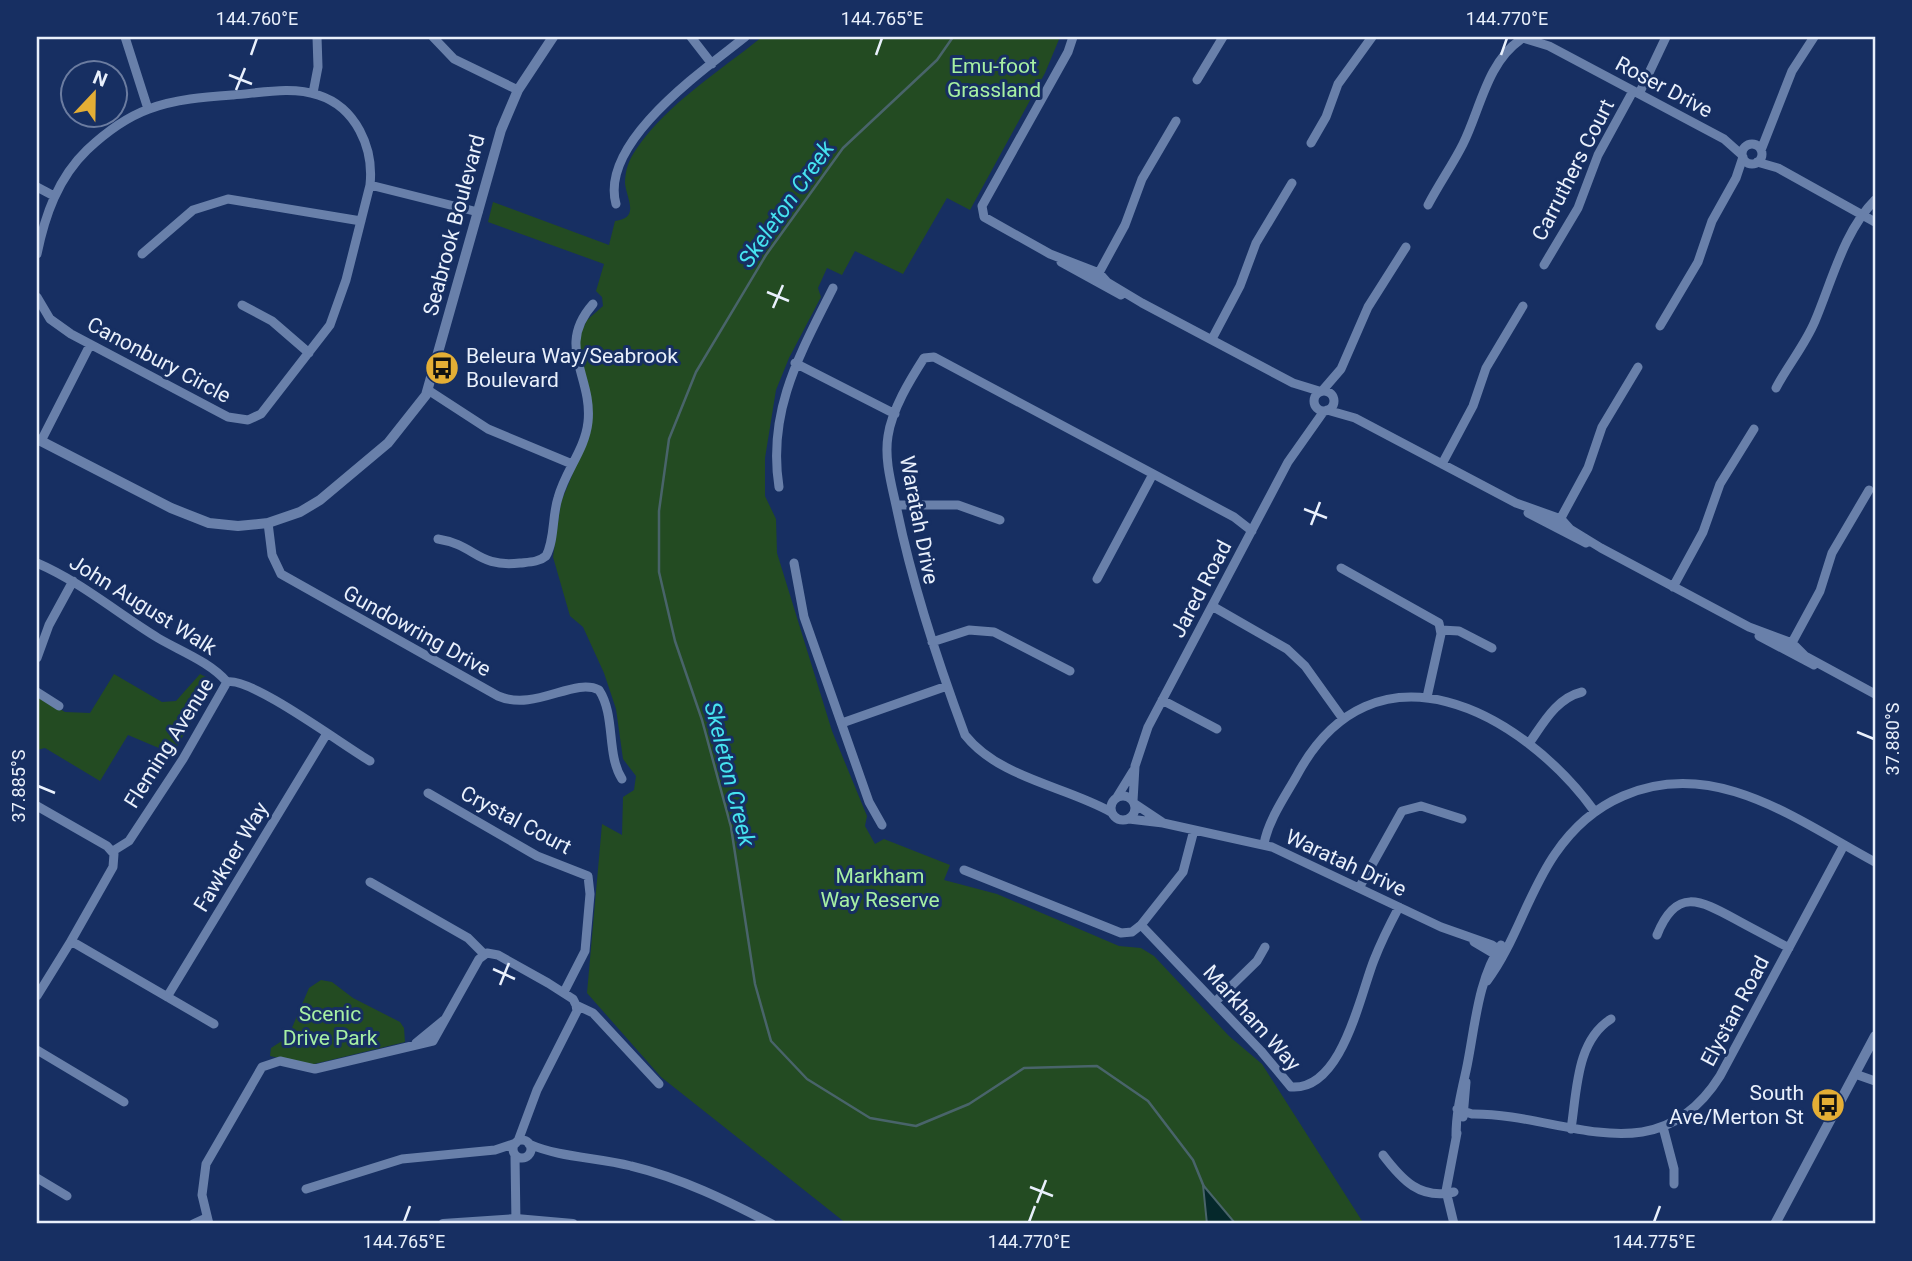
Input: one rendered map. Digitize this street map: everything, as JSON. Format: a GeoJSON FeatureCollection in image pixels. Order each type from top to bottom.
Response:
{"type":"FeatureCollection","features":[{"type":"Feature","properties":{"kind":"street"},"geometry":{"type":"LineString","coordinates":[[125,37],[148,109]]}},
{"type":"Feature","properties":{"kind":"street"},"geometry":{"type":"LineString","coordinates":[[313,93],[318,67],[317,37]]}},
{"type":"Feature","properties":{"kind":"street"},"geometry":{"type":"LineString","coordinates":[[433,37],[454,60],[518,90]]}},
{"type":"Feature","properties":{"kind":"street","name":"Seabrook Boulevard"},"geometry":{"type":"LineString","coordinates":[[39,440],[186,515],[229,526],[268,523],[300,512],[330,493],[372,459],[418,408],[428,390],[501,130],[518,90],[553,37]]}},
{"type":"Feature","properties":{"kind":"street"},"geometry":{"type":"LineString","coordinates":[[691,37],[712,64]]}},
{"type":"Feature","properties":{"kind":"street"},"geometry":{"type":"LineString","coordinates":[[616,204],[615,182],[630,143],[638,131],[670,98],[745,37]]}},
{"type":"Feature","properties":{"kind":"street"},"geometry":{"type":"LineString","coordinates":[[1067,37],[1050,78],[982,206],[982,214],[988,221],[1293,383],[1321,391],[1355,418]]}},
{"type":"Feature","properties":{"kind":"street"},"geometry":{"type":"LineString","coordinates":[[1050,78],[1068,52],[1073,37]]}},
{"type":"Feature","properties":{"kind":"street"},"geometry":{"type":"LineString","coordinates":[[1197,80],[1223,37]]}},
{"type":"Feature","properties":{"kind":"street"},"geometry":{"type":"LineString","coordinates":[[1311,144],[1326,117],[1338,84],[1373,37]]}},
{"type":"Feature","properties":{"kind":"street","name":"Roser Drive"},"geometry":{"type":"LineString","coordinates":[[1538,37],[1549,46],[1724,139],[1754,163]]}},
{"type":"Feature","properties":{"kind":"street","name":"Carruthers Court"},"geometry":{"type":"LineString","coordinates":[[1544,265],[1578,208],[1598,155],[1666,37]]}},
{"type":"Feature","properties":{"kind":"street"},"geometry":{"type":"LineString","coordinates":[[1736,178],[1754,163],[1792,71],[1814,37]]}},
{"type":"Feature","properties":{"kind":"street"},"geometry":{"type":"LineString","coordinates":[[1428,205],[1461,148],[1477,108],[1505,55],[1520,38]]}},
{"type":"Feature","properties":{"kind":"street","name":"Roser Drive"},"geometry":{"type":"LineString","coordinates":[[1520,38],[1549,46]]}},
{"type":"Feature","properties":{"kind":"street","name":"Canonbury Circle"},"geometry":{"type":"LineString","coordinates":[[37,254],[54,196],[86,151],[124,122],[148,109],[204,97],[281,91],[313,93],[337,105],[359,128],[370,156],[370,185],[335,315],[270,405],[256,416],[238,420],[90,345],[50,319],[37,297]]}},
{"type":"Feature","properties":{"kind":"street"},"geometry":{"type":"LineString","coordinates":[[1097,277],[1125,225],[1142,179],[1176,121]]}},
{"type":"Feature","properties":{"kind":"street"},"geometry":{"type":"LineString","coordinates":[[1660,326],[1694,270],[1712,221],[1736,178],[1743,156],[1750,145],[1768,131]]}},
{"type":"Feature","properties":{"kind":"street","name":"Roser Drive"},"geometry":{"type":"LineString","coordinates":[[1724,139],[1761,150]]}},
{"type":"Feature","properties":{"kind":"street"},"geometry":{"type":"LineString","coordinates":[[1761,150],[1778,168]]}},
{"type":"Feature","properties":{"kind":"street"},"geometry":{"type":"LineString","coordinates":[[1754,163],[1778,168],[1870,214]]}},
{"type":"Feature","properties":{"kind":"street"},"geometry":{"type":"LineString","coordinates":[[1212,340],[1240,286],[1256,243],[1292,183]]}},
{"type":"Feature","properties":{"kind":"street"},"geometry":{"type":"LineString","coordinates":[[370,185],[478,212]]}},
{"type":"Feature","properties":{"kind":"street"},"geometry":{"type":"LineString","coordinates":[[37,187],[54,196]]}},
{"type":"Feature","properties":{"kind":"street"},"geometry":{"type":"LineString","coordinates":[[142,254],[193,211],[228,199],[361,221]]}},
{"type":"Feature","properties":{"kind":"street"},"geometry":{"type":"LineString","coordinates":[[1776,388],[1812,327],[1828,284],[1856,230],[1870,214],[1875,200]]}},
{"type":"Feature","properties":{"kind":"street"},"geometry":{"type":"LineString","coordinates":[[1341,369],[1368,307],[1406,247]]}},
{"type":"Feature","properties":{"kind":"street"},"geometry":{"type":"LineString","coordinates":[[779,487],[774,456],[778,415],[795,363],[833,288]]}},
{"type":"Feature","properties":{"kind":"street"},"geometry":{"type":"LineString","coordinates":[[438,539],[461,545],[496,565],[535,561],[546,556],[556,502],[583,444],[588,417],[576,359],[576,336],[581,319],[593,303]]}},
{"type":"Feature","properties":{"kind":"street"},"geometry":{"type":"LineString","coordinates":[[242,304],[272,321],[309,353]]}},
{"type":"Feature","properties":{"kind":"street"},"geometry":{"type":"LineString","coordinates":[[1442,464],[1473,406],[1486,368],[1523,306]]}},
{"type":"Feature","properties":{"kind":"street"},"geometry":{"type":"LineString","coordinates":[[39,440],[90,345]]}},
{"type":"Feature","properties":{"kind":"street","name":"Waratah Drive"},"geometry":{"type":"LineString","coordinates":[[1111,813],[1084,797],[1000,765],[978,751],[965,735],[914,589],[896,505],[887,446],[895,414],[922,362],[928,356],[934,356],[1254,527]]}},
{"type":"Feature","properties":{"kind":"street"},"geometry":{"type":"LineString","coordinates":[[795,363],[895,414]]}},
{"type":"Feature","properties":{"kind":"street"},"geometry":{"type":"LineString","coordinates":[[1559,523],[1588,468],[1602,427],[1638,368]]}},
{"type":"Feature","properties":{"kind":"street","name":"Jared Road"},"geometry":{"type":"LineString","coordinates":[[1134,803],[1135,766],[1144,734],[1306,432],[1314,403],[1341,369]]}},
{"type":"Feature","properties":{"kind":"street","name":"Jared Road"},"geometry":{"type":"LineString","coordinates":[[1306,432],[1334,399],[1341,369]]}},
{"type":"Feature","properties":{"kind":"street"},"geometry":{"type":"LineString","coordinates":[[1293,383],[1314,403],[1326,410],[1355,418],[1516,503],[1544,524],[1559,523]]}},
{"type":"Feature","properties":{"kind":"street"},"geometry":{"type":"LineString","coordinates":[[428,390],[488,429],[572,464]]}},
{"type":"Feature","properties":{"kind":"street"},"geometry":{"type":"LineString","coordinates":[[1673,587],[1703,532],[1720,484],[1754,429]]}},
{"type":"Feature","properties":{"kind":"street"},"geometry":{"type":"LineString","coordinates":[[1097,579],[1153,474]]}},
{"type":"Feature","properties":{"kind":"street"},"geometry":{"type":"LineString","coordinates":[[1790,646],[1820,590],[1832,553],[1869,490]]}},
{"type":"Feature","properties":{"kind":"street"},"geometry":{"type":"LineString","coordinates":[[896,505],[958,505],[1000,520]]}},
{"type":"Feature","properties":{"kind":"street","name":"Gundowring Drive"},"geometry":{"type":"LineString","coordinates":[[268,523],[272,555],[281,574],[498,696],[524,702],[583,687],[593,688],[602,696],[617,769],[622,779]]}},
{"type":"Feature","properties":{"kind":"street"},"geometry":{"type":"LineString","coordinates":[[1559,523],[1574,540],[1601,548],[1790,646],[1875,694]]}},
{"type":"Feature","properties":{"kind":"street","name":"John August Walk"},"geometry":{"type":"LineString","coordinates":[[37,563],[73,581],[155,636],[216,671],[227,682]]}},
{"type":"Feature","properties":{"kind":"street"},"geometry":{"type":"LineString","coordinates":[[794,563],[804,617],[869,802],[882,825]]}},
{"type":"Feature","properties":{"kind":"street"},"geometry":{"type":"LineString","coordinates":[[1341,568],[1432,617],[1441,630],[1427,697]]}},
{"type":"Feature","properties":{"kind":"street"},"geometry":{"type":"LineString","coordinates":[[37,657],[49,625],[73,581]]}},
{"type":"Feature","properties":{"kind":"street"},"geometry":{"type":"LineString","coordinates":[[1212,606],[1287,649],[1305,666],[1343,719]]}},
{"type":"Feature","properties":{"kind":"street"},"geometry":{"type":"LineString","coordinates":[[1441,630],[1459,631],[1492,648]]}},
{"type":"Feature","properties":{"kind":"street"},"geometry":{"type":"LineString","coordinates":[[932,642],[970,631],[994,632],[1070,671]]}},
{"type":"Feature","properties":{"kind":"street","name":"Fleming Avenue"},"geometry":{"type":"LineString","coordinates":[[113,851],[126,844],[133,834],[176,769],[227,682],[239,682],[273,698],[326,735],[370,761]]}},
{"type":"Feature","properties":{"kind":"street"},"geometry":{"type":"LineString","coordinates":[[842,723],[947,686]]}},
{"type":"Feature","properties":{"kind":"street"},"geometry":{"type":"LineString","coordinates":[[37,692],[59,706]]}},
{"type":"Feature","properties":{"kind":"street"},"geometry":{"type":"LineString","coordinates":[[1530,742],[1559,703],[1571,694],[1582,692]]}},
{"type":"Feature","properties":{"kind":"street"},"geometry":{"type":"LineString","coordinates":[[1264,844],[1268,829],[1317,743],[1343,719],[1386,700],[1427,697],[1469,707],[1530,742],[1560,768],[1595,812]]}},
{"type":"Feature","properties":{"kind":"street"},"geometry":{"type":"LineString","coordinates":[[1162,700],[1217,729]]}},
{"type":"Feature","properties":{"kind":"street","name":"Fawkner Way"},"geometry":{"type":"LineString","coordinates":[[167,997],[326,735]]}},
{"type":"Feature","properties":{"kind":"street","name":"Jared Road"},"geometry":{"type":"LineString","coordinates":[[1116,798],[1135,766]]}},
{"type":"Feature","properties":{"kind":"street"},"geometry":{"type":"LineString","coordinates":[[1454,1224],[1449,1192],[1451,1170],[1476,1013],[1500,954],[1559,848],[1595,812],[1646,787],[1678,783],[1711,784],[1751,796],[1875,862]]}},
{"type":"Feature","properties":{"kind":"street","name":"Crystal Court"},"geometry":{"type":"LineString","coordinates":[[428,793],[537,856],[588,876],[590,894],[585,951],[564,992]]}},
{"type":"Feature","properties":{"kind":"street"},"geometry":{"type":"LineString","coordinates":[[1125,796],[1134,803],[1134,814],[1129,819],[1119,820],[1111,813],[1116,798],[1125,796]]}},
{"type":"Feature","properties":{"kind":"street","name":"Waratah Drive"},"geometry":{"type":"LineString","coordinates":[[1084,797],[1116,798]]}},
{"type":"Feature","properties":{"kind":"street","name":"Waratah Drive"},"geometry":{"type":"LineString","coordinates":[[1134,803],[1163,822]]}},
{"type":"Feature","properties":{"kind":"street"},"geometry":{"type":"LineString","coordinates":[[37,806],[113,851],[114,864],[37,996]]}},
{"type":"Feature","properties":{"kind":"street"},"geometry":{"type":"LineString","coordinates":[[1359,888],[1402,811],[1420,806],[1462,819]]}},
{"type":"Feature","properties":{"kind":"street","name":"Waratah Drive"},"geometry":{"type":"LineString","coordinates":[[1129,819],[1163,822],[1264,844],[1500,954]]}},
{"type":"Feature","properties":{"kind":"street"},"geometry":{"type":"LineString","coordinates":[[964,870],[1121,933],[1132,932],[1141,925],[1183,872],[1195,830]]}},
{"type":"Feature","properties":{"kind":"street","name":"Elystan Road"},"geometry":{"type":"LineString","coordinates":[[1462,1110],[1617,1135],[1663,1127],[1689,1112],[1714,1087],[1844,845]]}},
{"type":"Feature","properties":{"kind":"street"},"geometry":{"type":"LineString","coordinates":[[370,881],[468,938],[484,954],[498,955],[564,992],[576,1005],[593,1013],[659,1084]]}},
{"type":"Feature","properties":{"kind":"street"},"geometry":{"type":"LineString","coordinates":[[1657,935],[1673,909],[1681,903],[1697,901],[1789,948]]}},
{"type":"Feature","properties":{"kind":"street","name":"Markham Way"},"geometry":{"type":"LineString","coordinates":[[1141,925],[1267,1058],[1285,1083],[1294,1088],[1304,1085],[1328,1068],[1346,1043],[1374,959],[1399,907]]}},
{"type":"Feature","properties":{"kind":"street"},"geometry":{"type":"LineString","coordinates":[[71,941],[214,1024]]}},
{"type":"Feature","properties":{"kind":"street"},"geometry":{"type":"LineString","coordinates":[[1215,1002],[1257,961],[1265,947]]}},
{"type":"Feature","properties":{"kind":"street"},"geometry":{"type":"LineString","coordinates":[[193,1224],[208,1221],[202,1195],[206,1164],[262,1067],[280,1061],[315,1069],[416,1043],[445,1020],[484,954]]}},
{"type":"Feature","properties":{"kind":"street"},"geometry":{"type":"LineString","coordinates":[[516,1222],[518,1177],[527,1122],[537,1090],[577,1011],[576,1005]]}},
{"type":"Feature","properties":{"kind":"street"},"geometry":{"type":"LineString","coordinates":[[1571,1129],[1587,1044],[1595,1031],[1611,1019]]}},
{"type":"Feature","properties":{"kind":"street"},"geometry":{"type":"LineString","coordinates":[[1775,1224],[1875,1036]]}},
{"type":"Feature","properties":{"kind":"street"},"geometry":{"type":"LineString","coordinates":[[37,1050],[124,1102]]}},
{"type":"Feature","properties":{"kind":"street"},"geometry":{"type":"LineString","coordinates":[[1858,1069],[1875,1079]]}},
{"type":"Feature","properties":{"kind":"street"},"geometry":{"type":"LineString","coordinates":[[1663,1127],[1674,1169],[1674,1184]]}},
{"type":"Feature","properties":{"kind":"street"},"geometry":{"type":"LineString","coordinates":[[515,1155],[524,1147]]}},
{"type":"Feature","properties":{"kind":"street"},"geometry":{"type":"LineString","coordinates":[[306,1189],[402,1159],[524,1147],[610,1161],[668,1177],[727,1200],[772,1224]]}},
{"type":"Feature","properties":{"kind":"street"},"geometry":{"type":"LineString","coordinates":[[495,1150],[515,1155]]}},
{"type":"Feature","properties":{"kind":"street"},"geometry":{"type":"LineString","coordinates":[[515,1155],[518,1177]]}},
{"type":"Feature","properties":{"kind":"street"},"geometry":{"type":"LineString","coordinates":[[1383,1155],[1406,1184],[1449,1192]]}},
{"type":"Feature","properties":{"kind":"street"},"geometry":{"type":"LineString","coordinates":[[37,1178],[67,1196]]}},
{"type":"Feature","properties":{"kind":"street"},"geometry":{"type":"LineString","coordinates":[[443,1224],[573,1224]]}},
{"type":"Feature","properties":{"kind":"green space"},"geometry":{"type":"Polygon","coordinates":[[[762,37],[1060,37],[1045,73],[970,210],[947,198],[903,274],[855,251],[842,275],[827,268],[818,288],[821,297],[789,358],[776,390],[765,458],[765,496],[776,519],[777,553],[832,731],[867,816],[865,826],[875,844],[884,839],[950,865],[944,880],[997,894],[1119,946],[1141,948],[1154,956],[1229,1036],[1262,1064],[1364,1224],[847,1224],[661,1077],[587,993],[602,824],[622,835],[623,797],[634,790],[636,776],[623,759],[616,709],[604,673],[583,627],[570,616],[553,557],[561,502],[590,432],[580,335],[587,320],[603,306],[602,297],[596,291],[604,264],[488,222],[493,202],[609,245],[615,221],[628,216],[630,212],[625,178],[637,148],[679,102],[762,37]]]}},
{"type":"Feature","properties":{"kind":"green space"},"geometry":{"type":"Polygon","coordinates":[[[114,674],[162,702],[176,701],[200,674],[210,679],[210,687],[173,754],[128,735],[100,781],[45,748],[37,750],[37,695],[65,712],[90,713],[114,674]]]}},
{"type":"Feature","properties":{"kind":"green space","name":"Scenic Drive Park"},"geometry":{"type":"Polygon","coordinates":[[[321,980],[332,982],[353,998],[400,1022],[404,1028],[405,1042],[310,1065],[270,1056],[271,1048],[288,1037],[309,988],[321,980]]]}},
{"type":"Feature","properties":{"kind":"shaded area"},"geometry":{"type":"Polygon","coordinates":[[[1203,1185],[1234,1222],[1238,1224],[1207,1224],[1203,1185]]]}},
{"type":"Feature","properties":{"kind":"waterway","name":"Skeleton Creek"},"geometry":{"type":"LineString","coordinates":[[953,37],[937,60],[843,148],[766,255],[696,372],[669,439],[659,511],[659,572],[675,641],[702,720],[731,827],[755,984],[771,1041],[807,1079],[870,1118],[916,1126],[969,1104],[1024,1068],[1097,1066],[1148,1101],[1193,1160],[1204,1187]]}},
{"type":"Feature","properties":{"kind":"place","name":"Beleura Way/Seabrook Boulevard"},"geometry":{"type":"Point","coordinates":[442,368]}},
{"type":"Feature","properties":{"kind":"place","name":"South Ave/Merton St"},"geometry":{"type":"Point","coordinates":[1828,1105]}},
{"type":"Feature","properties":{"kind":"park label","name":"Emu-foot Grassland"},"geometry":{"type":"Point","coordinates":[994,78]}},
{"type":"Feature","properties":{"kind":"park label","name":"Markham Way Reserve"},"geometry":{"type":"Point","coordinates":[880,888]}}]}
